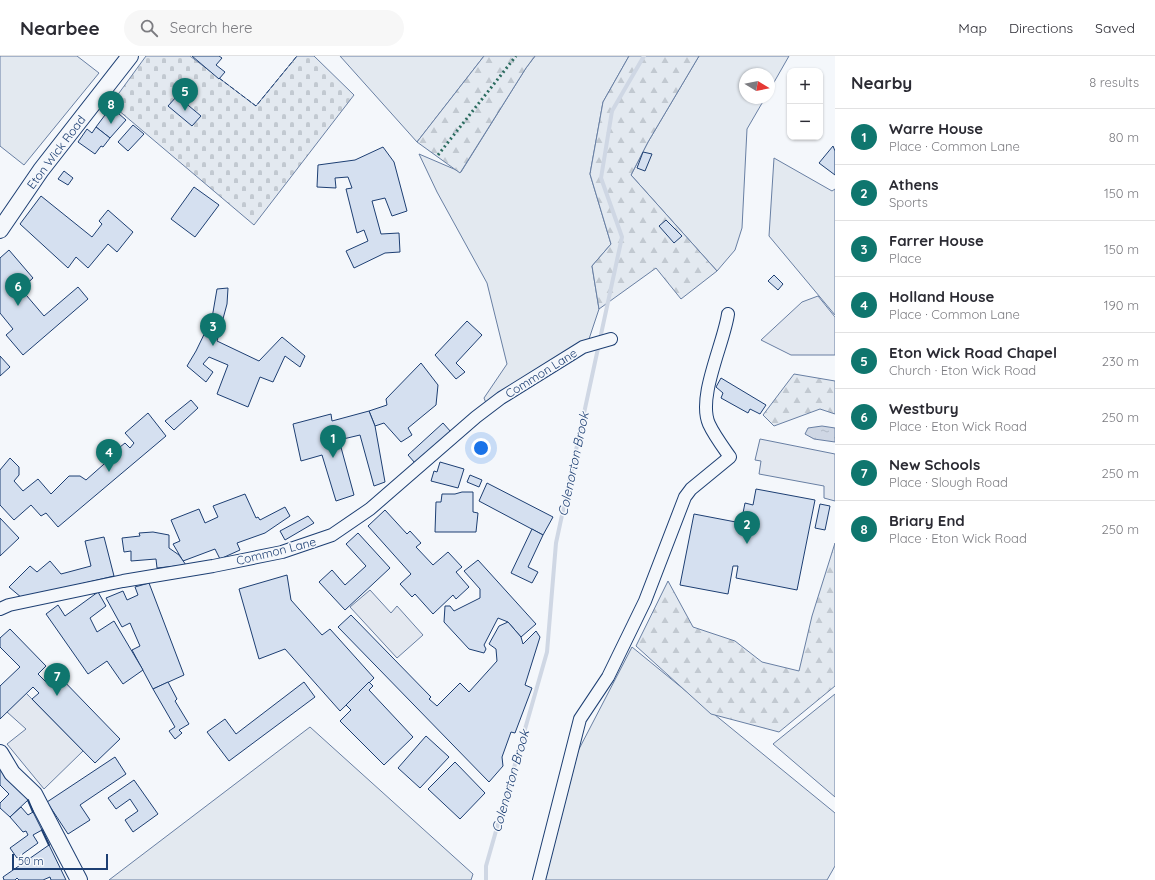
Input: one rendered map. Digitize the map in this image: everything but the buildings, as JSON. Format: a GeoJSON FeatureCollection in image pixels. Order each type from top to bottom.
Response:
{"type":"FeatureCollection","features":[{"type":"Feature","properties":{"kind":"main road","name":"Eton Wick Road"},"geometry":{"type":"LineString","coordinates":[[0,230],[41,170],[130,56]]}},
{"type":"Feature","properties":{"kind":"main road"},"geometry":{"type":"LineString","coordinates":[[0,752],[12,773],[34,794],[79,880]]}},
{"type":"Feature","properties":{"kind":"street"},"geometry":{"type":"LineString","coordinates":[[539,880],[580,719],[608,677],[645,601],[685,497],[690,489],[730,457],[709,424],[705,407],[718,348],[726,327],[728,314]]}},
{"type":"Feature","properties":{"kind":"street","name":"Common Lane"},"geometry":{"type":"LineString","coordinates":[[0,609],[9,605],[123,581],[213,566],[282,552],[332,535],[370,509],[482,412],[501,398],[583,347],[611,339]]}},
{"type":"Feature","properties":{"kind":"green space"},"geometry":{"type":"Polygon","coordinates":[[[0,56],[77,56],[99,73],[24,165],[0,146],[0,56]]]}},
{"type":"Feature","properties":{"kind":"green space"},"geometry":{"type":"Polygon","coordinates":[[[146,56],[190,56],[256,106],[297,56],[314,56],[354,95],[254,225],[111,104],[146,56]]]}},
{"type":"Feature","properties":{"kind":"green space"},"geometry":{"type":"Polygon","coordinates":[[[340,56],[484,56],[417,142],[340,56]]]}},
{"type":"Feature","properties":{"kind":"green space"},"geometry":{"type":"Polygon","coordinates":[[[484,56],[535,56],[460,173],[417,142],[484,56]]]}},
{"type":"Feature","properties":{"kind":"green space"},"geometry":{"type":"Polygon","coordinates":[[[535,56],[629,56],[603,102],[590,174],[611,244],[592,266],[599,309],[589,339],[486,403],[484,398],[507,364],[487,283],[437,192],[419,154],[461,172],[535,56]]]}},
{"type":"Feature","properties":{"kind":"green space"},"geometry":{"type":"Polygon","coordinates":[[[629,56],[699,56],[648,142],[631,175],[717,271],[681,299],[656,268],[599,309],[592,266],[611,244],[590,174],[603,102],[629,56]]]}},
{"type":"Feature","properties":{"kind":"green space"},"geometry":{"type":"Polygon","coordinates":[[[699,56],[789,56],[775,80],[775,68],[739,68],[739,104],[762,104],[747,129],[742,228],[735,250],[717,271],[631,175],[648,142],[699,56]]]}},
{"type":"Feature","properties":{"kind":"green space"},"geometry":{"type":"Polygon","coordinates":[[[774,158],[832,191],[835,189],[835,315],[769,236],[774,158]]]}},
{"type":"Feature","properties":{"kind":"green space"},"geometry":{"type":"Polygon","coordinates":[[[794,374],[835,381],[835,414],[820,409],[774,426],[763,415],[794,374]]]}},
{"type":"Feature","properties":{"kind":"green space"},"geometry":{"type":"Polygon","coordinates":[[[835,543],[835,686],[779,732],[711,714],[636,646],[668,581],[693,627],[735,641],[762,662],[799,671],[812,616],[835,543]]]}},
{"type":"Feature","properties":{"kind":"green space"},"geometry":{"type":"Polygon","coordinates":[[[632,647],[835,813],[835,866],[827,880],[545,880],[578,751],[632,647]]]}},
{"type":"Feature","properties":{"kind":"green space"},"geometry":{"type":"Polygon","coordinates":[[[835,694],[835,797],[773,744],[835,694]]]}},
{"type":"Feature","properties":{"kind":"green space"},"geometry":{"type":"Polygon","coordinates":[[[310,727],[473,874],[471,880],[109,880],[310,727]]]}},
{"type":"Feature","properties":{"kind":"shaded area"},"geometry":{"type":"Polygon","coordinates":[[[818,296],[835,317],[835,355],[791,355],[761,340],[802,302],[818,296]]]}},
{"type":"Feature","properties":{"kind":"shaded area"},"geometry":{"type":"Polygon","coordinates":[[[760,439],[835,454],[835,501],[824,498],[824,486],[759,474],[761,461],[755,460],[760,439]]]}},
{"type":"Feature","properties":{"kind":"shaded area"},"geometry":{"type":"Polygon","coordinates":[[[370,590],[391,613],[397,606],[423,635],[397,658],[350,607],[370,590]]]}},
{"type":"Feature","properties":{"kind":"shaded area"},"geometry":{"type":"Polygon","coordinates":[[[26,693],[83,751],[44,789],[7,744],[26,729],[7,712],[26,693]]]}},
{"type":"Feature","properties":{"kind":"water"},"geometry":{"type":"Polygon","coordinates":[[[822,426],[835,428],[835,442],[814,439],[805,434],[808,428],[822,426]]]}},
{"type":"Feature","properties":{"kind":"waterway","name":"Colenorton Brook"},"geometry":{"type":"LineString","coordinates":[[486,880],[486,866],[547,652],[556,543],[622,237],[601,178],[612,111],[644,56]]}},
{"type":"Feature","properties":{"kind":"hedge"},"geometry":{"type":"LineString","coordinates":[[438,155],[516,56]]}},
{"type":"Feature","properties":{"kind":"fence"},"geometry":{"type":"LineString","coordinates":[[219,78],[256,106],[297,56]]}},
{"type":"Feature","properties":{"kind":"wall"},"geometry":{"type":"LineString","coordinates":[[28,800],[33,812]]}},
{"type":"Feature","properties":{"kind":"wall"},"geometry":{"type":"LineString","coordinates":[[42,830],[49,845]]}},
{"type":"Feature","properties":{"kind":"place","name":"Eton Wick Road Chapel"},"geometry":{"type":"Point","coordinates":[185,111]}},
{"type":"Feature","properties":{"kind":"place","name":"Briary End"},"geometry":{"type":"Point","coordinates":[111,124]}},
{"type":"Feature","properties":{"kind":"place","name":"Westbury"},"geometry":{"type":"Point","coordinates":[18,306]}},
{"type":"Feature","properties":{"kind":"place","name":"Farrer House"},"geometry":{"type":"Point","coordinates":[213,346]}},
{"type":"Feature","properties":{"kind":"place","name":"Warre House"},"geometry":{"type":"Point","coordinates":[333,458]}},
{"type":"Feature","properties":{"kind":"place","name":"Holland House"},"geometry":{"type":"Point","coordinates":[109,472]}},
{"type":"Feature","properties":{"kind":"place","name":"Athens"},"geometry":{"type":"Point","coordinates":[747,544]}},
{"type":"Feature","properties":{"kind":"place","name":"New Schools"},"geometry":{"type":"Point","coordinates":[57,696]}}]}
